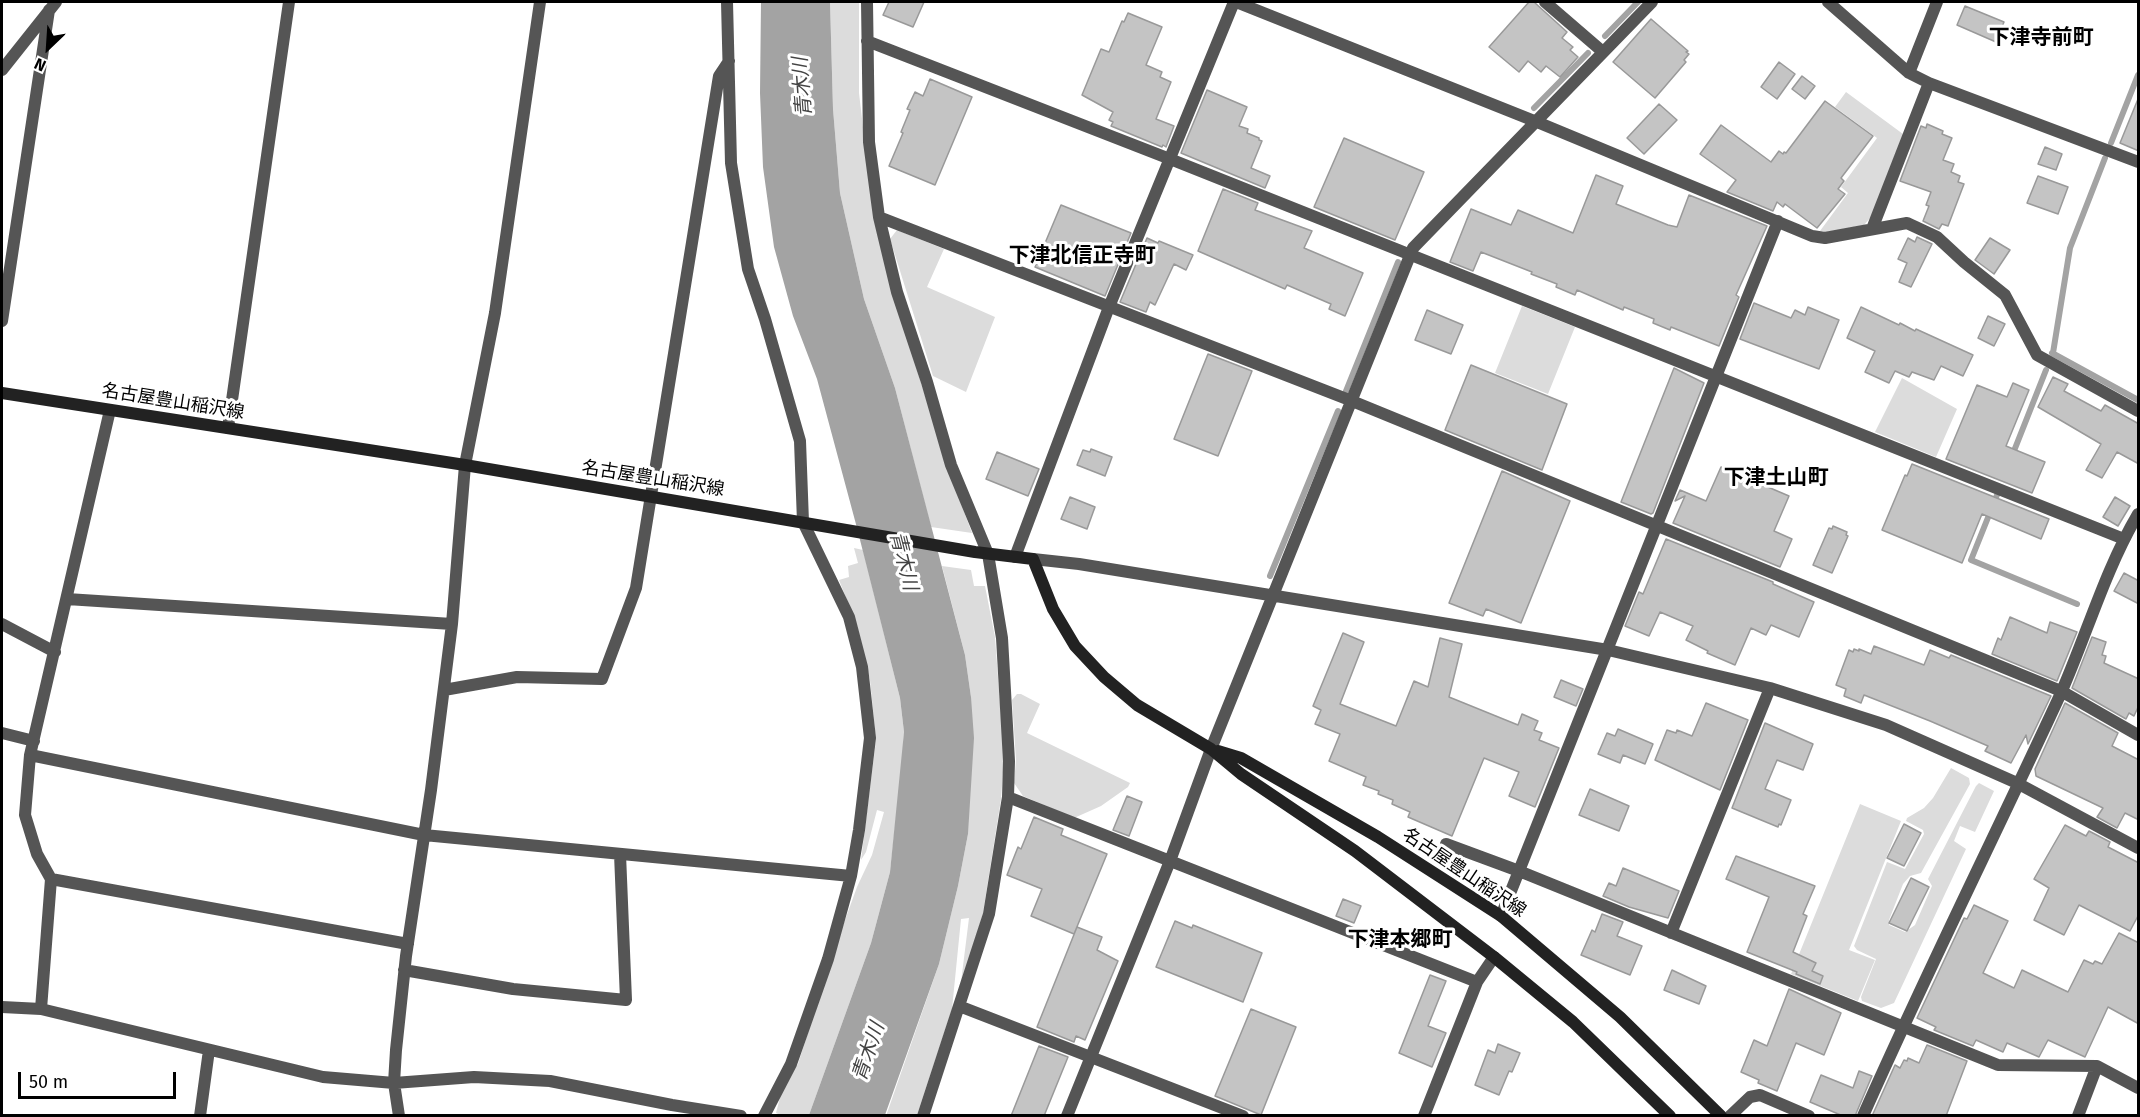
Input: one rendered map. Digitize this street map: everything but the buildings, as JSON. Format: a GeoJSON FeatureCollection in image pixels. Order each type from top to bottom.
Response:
{"type":"FeatureCollection","features":[{"type":"Feature","properties":{"kind":"main road","name":"名古屋豊山稲沢線"},"geometry":{"type":"LineString","coordinates":[[2,393],[465,465],[1033,560],[1053,609],[1075,646],[1104,677],[1137,705],[1211,749],[1241,774],[1355,851],[1494,957],[1573,1022],[1670,1116]]}},
{"type":"Feature","properties":{"kind":"main road","name":"名古屋豊山稲沢線"},"geometry":{"type":"LineString","coordinates":[[1211,749],[1241,758],[1378,837],[1501,916],[1620,1017],[1721,1116]]}},
{"type":"Feature","properties":{"kind":"street"},"geometry":{"type":"LineString","coordinates":[[228,428],[289,2]]}},
{"type":"Feature","properties":{"kind":"street"},"geometry":{"type":"LineString","coordinates":[[399,1116],[394,1083],[404,970],[452,624],[465,465],[495,313],[540,2]]}},
{"type":"Feature","properties":{"kind":"street"},"geometry":{"type":"LineString","coordinates":[[728,2],[731,163],[748,269],[765,319],[800,441],[803,522],[849,617],[862,667],[870,738],[851,876],[828,959],[791,1064],[764,1116]]}},
{"type":"Feature","properties":{"kind":"street"},"geometry":{"type":"LineString","coordinates":[[867,2],[869,142],[879,216],[897,292],[927,382],[951,465],[988,554],[1002,638],[1009,761],[1008,797],[989,914],[923,1116]]}},
{"type":"Feature","properties":{"kind":"street"},"geometry":{"type":"LineString","coordinates":[[1015,557],[1109,307],[1235,2],[1537,122],[1812,236],[1825,237],[1907,223],[1937,237],[2005,295],[2037,355],[2139,411]]}},
{"type":"Feature","properties":{"kind":"street"},"geometry":{"type":"LineString","coordinates":[[1545,2],[1603,52]]}},
{"type":"Feature","properties":{"kind":"street"},"geometry":{"type":"LineString","coordinates":[[1067,1116],[1170,861],[1211,749],[1413,248],[1652,2]]}},
{"type":"Feature","properties":{"kind":"street"},"geometry":{"type":"LineString","coordinates":[[1828,2],[1909,73],[1929,83],[2139,162]]}},
{"type":"Feature","properties":{"kind":"street"},"geometry":{"type":"LineString","coordinates":[[1909,73],[1937,2]]}},
{"type":"Feature","properties":{"kind":"street"},"geometry":{"type":"LineString","coordinates":[[2,70],[53,6]]}},
{"type":"Feature","properties":{"kind":"street"},"geometry":{"type":"LineString","coordinates":[[2,321],[53,6]]}},
{"type":"Feature","properties":{"kind":"street"},"geometry":{"type":"LineString","coordinates":[[867,41],[2124,538]]}},
{"type":"Feature","properties":{"kind":"street"},"geometry":{"type":"LineString","coordinates":[[444,690],[517,677],[602,679],[636,588],[719,76],[729,61]]}},
{"type":"Feature","properties":{"kind":"street"},"geometry":{"type":"LineString","coordinates":[[1872,229],[1929,83]]}},
{"type":"Feature","properties":{"kind":"street"},"geometry":{"type":"LineString","coordinates":[[879,216],[1352,401],[2061,691],[2139,735]]}},
{"type":"Feature","properties":{"kind":"street"},"geometry":{"type":"LineString","coordinates":[[1501,916],[1778,221]]}},
{"type":"Feature","properties":{"kind":"street"},"geometry":{"type":"LineString","coordinates":[[41,1009],[51,879],[37,854],[25,815],[30,755],[110,410]]}},
{"type":"Feature","properties":{"kind":"street"},"geometry":{"type":"LineString","coordinates":[[1863,1116],[1902,1027],[2061,691],[2124,538],[2139,514]]}},
{"type":"Feature","properties":{"kind":"street"},"geometry":{"type":"LineString","coordinates":[[1033,560],[1079,564],[1608,650],[1770,688],[1886,725],[2017,783],[2139,848]]}},
{"type":"Feature","properties":{"kind":"street"},"geometry":{"type":"LineString","coordinates":[[67,599],[452,624]]}},
{"type":"Feature","properties":{"kind":"street"},"geometry":{"type":"LineString","coordinates":[[2,624],[55,652]]}},
{"type":"Feature","properties":{"kind":"street"},"geometry":{"type":"LineString","coordinates":[[1671,933],[1770,688]]}},
{"type":"Feature","properties":{"kind":"street"},"geometry":{"type":"LineString","coordinates":[[2,733],[34,741]]}},
{"type":"Feature","properties":{"kind":"street"},"geometry":{"type":"LineString","coordinates":[[30,755],[424,835],[851,876]]}},
{"type":"Feature","properties":{"kind":"street"},"geometry":{"type":"LineString","coordinates":[[1008,797],[1477,981]]}},
{"type":"Feature","properties":{"kind":"street"},"geometry":{"type":"LineString","coordinates":[[1446,844],[1519,871],[1998,1065],[2097,1066],[2139,1088]]}},
{"type":"Feature","properties":{"kind":"street"},"geometry":{"type":"LineString","coordinates":[[404,970],[513,989],[626,1000],[621,854]]}},
{"type":"Feature","properties":{"kind":"street"},"geometry":{"type":"LineString","coordinates":[[51,879],[408,944]]}},
{"type":"Feature","properties":{"kind":"street"},"geometry":{"type":"LineString","coordinates":[[1424,1116],[1477,981],[1494,957]]}},
{"type":"Feature","properties":{"kind":"street"},"geometry":{"type":"LineString","coordinates":[[959,1006],[1243,1116]]}},
{"type":"Feature","properties":{"kind":"street"},"geometry":{"type":"LineString","coordinates":[[2,1007],[41,1009],[323,1077],[394,1083],[474,1077],[550,1081],[672,1110],[741,1116]]}},
{"type":"Feature","properties":{"kind":"street"},"geometry":{"type":"LineString","coordinates":[[200,1116],[209,1050]]}},
{"type":"Feature","properties":{"kind":"street"},"geometry":{"type":"LineString","coordinates":[[2078,1116],[2097,1066]]}},
{"type":"Feature","properties":{"kind":"street"},"geometry":{"type":"LineString","coordinates":[[1730,1116],[1750,1096],[1760,1095],[1809,1116]]}},
{"type":"Feature","properties":{"kind":"shaded area"},"geometry":{"type":"Polygon","coordinates":[[[830,2],[859,2],[859,93],[873,213],[912,354],[948,469],[972,533],[931,527],[895,388],[864,299],[840,193],[833,109],[830,2]]]}},
{"type":"Feature","properties":{"kind":"shaded area"},"geometry":{"type":"Polygon","coordinates":[[[1846,92],[1903,134],[1871,217],[1864,225],[1827,232],[1820,231],[1848,193],[1841,187],[1877,138],[1835,107],[1846,92]]]}},
{"type":"Feature","properties":{"kind":"shaded area"},"geometry":{"type":"Polygon","coordinates":[[[897,230],[944,249],[927,287],[995,317],[966,392],[933,376],[890,239],[897,230]]]}},
{"type":"Feature","properties":{"kind":"shaded area"},"geometry":{"type":"Polygon","coordinates":[[[1522,306],[1575,327],[1548,394],[1495,373],[1522,306]]]}},
{"type":"Feature","properties":{"kind":"shaded area"},"geometry":{"type":"Polygon","coordinates":[[[1902,378],[1957,409],[1936,457],[1875,432],[1902,378]]]}},
{"type":"Feature","properties":{"kind":"shaded area"},"geometry":{"type":"Polygon","coordinates":[[[854,548],[863,550],[900,698],[904,732],[890,872],[871,943],[809,1115],[780,1115],[776,1113],[783,1086],[798,1064],[837,942],[857,887],[872,855],[884,812],[877,810],[866,852],[861,860],[876,740],[870,680],[857,625],[839,580],[849,577],[848,566],[858,563],[854,548]]]}},
{"type":"Feature","properties":{"kind":"shaded area"},"geometry":{"type":"Polygon","coordinates":[[[942,566],[971,570],[974,586],[985,586],[995,637],[1004,758],[1001,799],[983,913],[963,982],[961,982],[969,918],[961,919],[952,1009],[917,1115],[886,1116],[939,964],[968,834],[971,697],[965,655],[942,566]]]}},
{"type":"Feature","properties":{"kind":"shaded area"},"geometry":{"type":"Polygon","coordinates":[[[1017,694],[1040,704],[1027,733],[1130,783],[1128,787],[1101,806],[1074,818],[1023,796],[1014,783],[1016,760],[1012,700],[1017,694]]]}},
{"type":"Feature","properties":{"kind":"shaded area"},"geometry":{"type":"Polygon","coordinates":[[[1951,768],[1969,778],[1970,784],[1921,873],[1910,876],[1903,884],[1889,925],[1905,932],[1915,925],[1932,886],[1928,879],[1976,786],[1979,783],[1994,791],[1975,832],[1960,826],[1954,841],[1966,849],[1894,1003],[1881,1008],[1862,1001],[1861,997],[1876,959],[1857,950],[1854,946],[1887,862],[1905,869],[1924,834],[1923,830],[1906,821],[1907,818],[1924,808],[1933,798],[1951,768]]]}},
{"type":"Feature","properties":{"kind":"shaded area"},"geometry":{"type":"Polygon","coordinates":[[[1860,804],[1901,821],[1849,950],[1875,960],[1858,1001],[1791,974],[1860,804]]]}},
{"type":"Feature","properties":{"kind":"water","name":"青木川"},"geometry":{"type":"Polygon","coordinates":[[[761,2],[830,2],[833,109],[840,193],[864,299],[895,388],[965,655],[971,697],[974,738],[968,834],[958,886],[939,964],[885,1115],[809,1115],[871,943],[890,872],[904,732],[900,698],[857,528],[817,379],[793,316],[774,247],[763,167],[760,93],[761,2]]]}},
{"type":"Feature","properties":{"kind":"waterway"},"geometry":{"type":"LineString","coordinates":[[1605,36],[1638,2]]}},
{"type":"Feature","properties":{"kind":"waterway"},"geometry":{"type":"LineString","coordinates":[[1534,108],[1588,53]]}},
{"type":"Feature","properties":{"kind":"waterway"},"geometry":{"type":"LineString","coordinates":[[2111,143],[2138,75]]}},
{"type":"Feature","properties":{"kind":"waterway"},"geometry":{"type":"LineString","coordinates":[[2053,353],[2070,248],[2105,158]]}},
{"type":"Feature","properties":{"kind":"waterway"},"geometry":{"type":"LineString","coordinates":[[1346,391],[1398,262]]}},
{"type":"Feature","properties":{"kind":"waterway"},"geometry":{"type":"LineString","coordinates":[[2052,353],[2138,400]]}},
{"type":"Feature","properties":{"kind":"waterway"},"geometry":{"type":"LineString","coordinates":[[2012,456],[2046,370]]}},
{"type":"Feature","properties":{"kind":"waterway"},"geometry":{"type":"LineString","coordinates":[[1270,576],[1338,411]]}},
{"type":"Feature","properties":{"kind":"waterway"},"geometry":{"type":"LineString","coordinates":[[1997,495],[1971,560],[2077,604]]}},
{"type":"Feature","properties":{"kind":"district","name":"下津寺前町"},"geometry":{"type":"Point","coordinates":[2041,38]}},
{"type":"Feature","properties":{"kind":"district","name":"下津北信正寺町"},"geometry":{"type":"Point","coordinates":[1082,256]}},
{"type":"Feature","properties":{"kind":"district","name":"下津土山町"},"geometry":{"type":"Point","coordinates":[1776,478]}},
{"type":"Feature","properties":{"kind":"district","name":"下津本郷町"},"geometry":{"type":"Point","coordinates":[1400,940]}}]}
